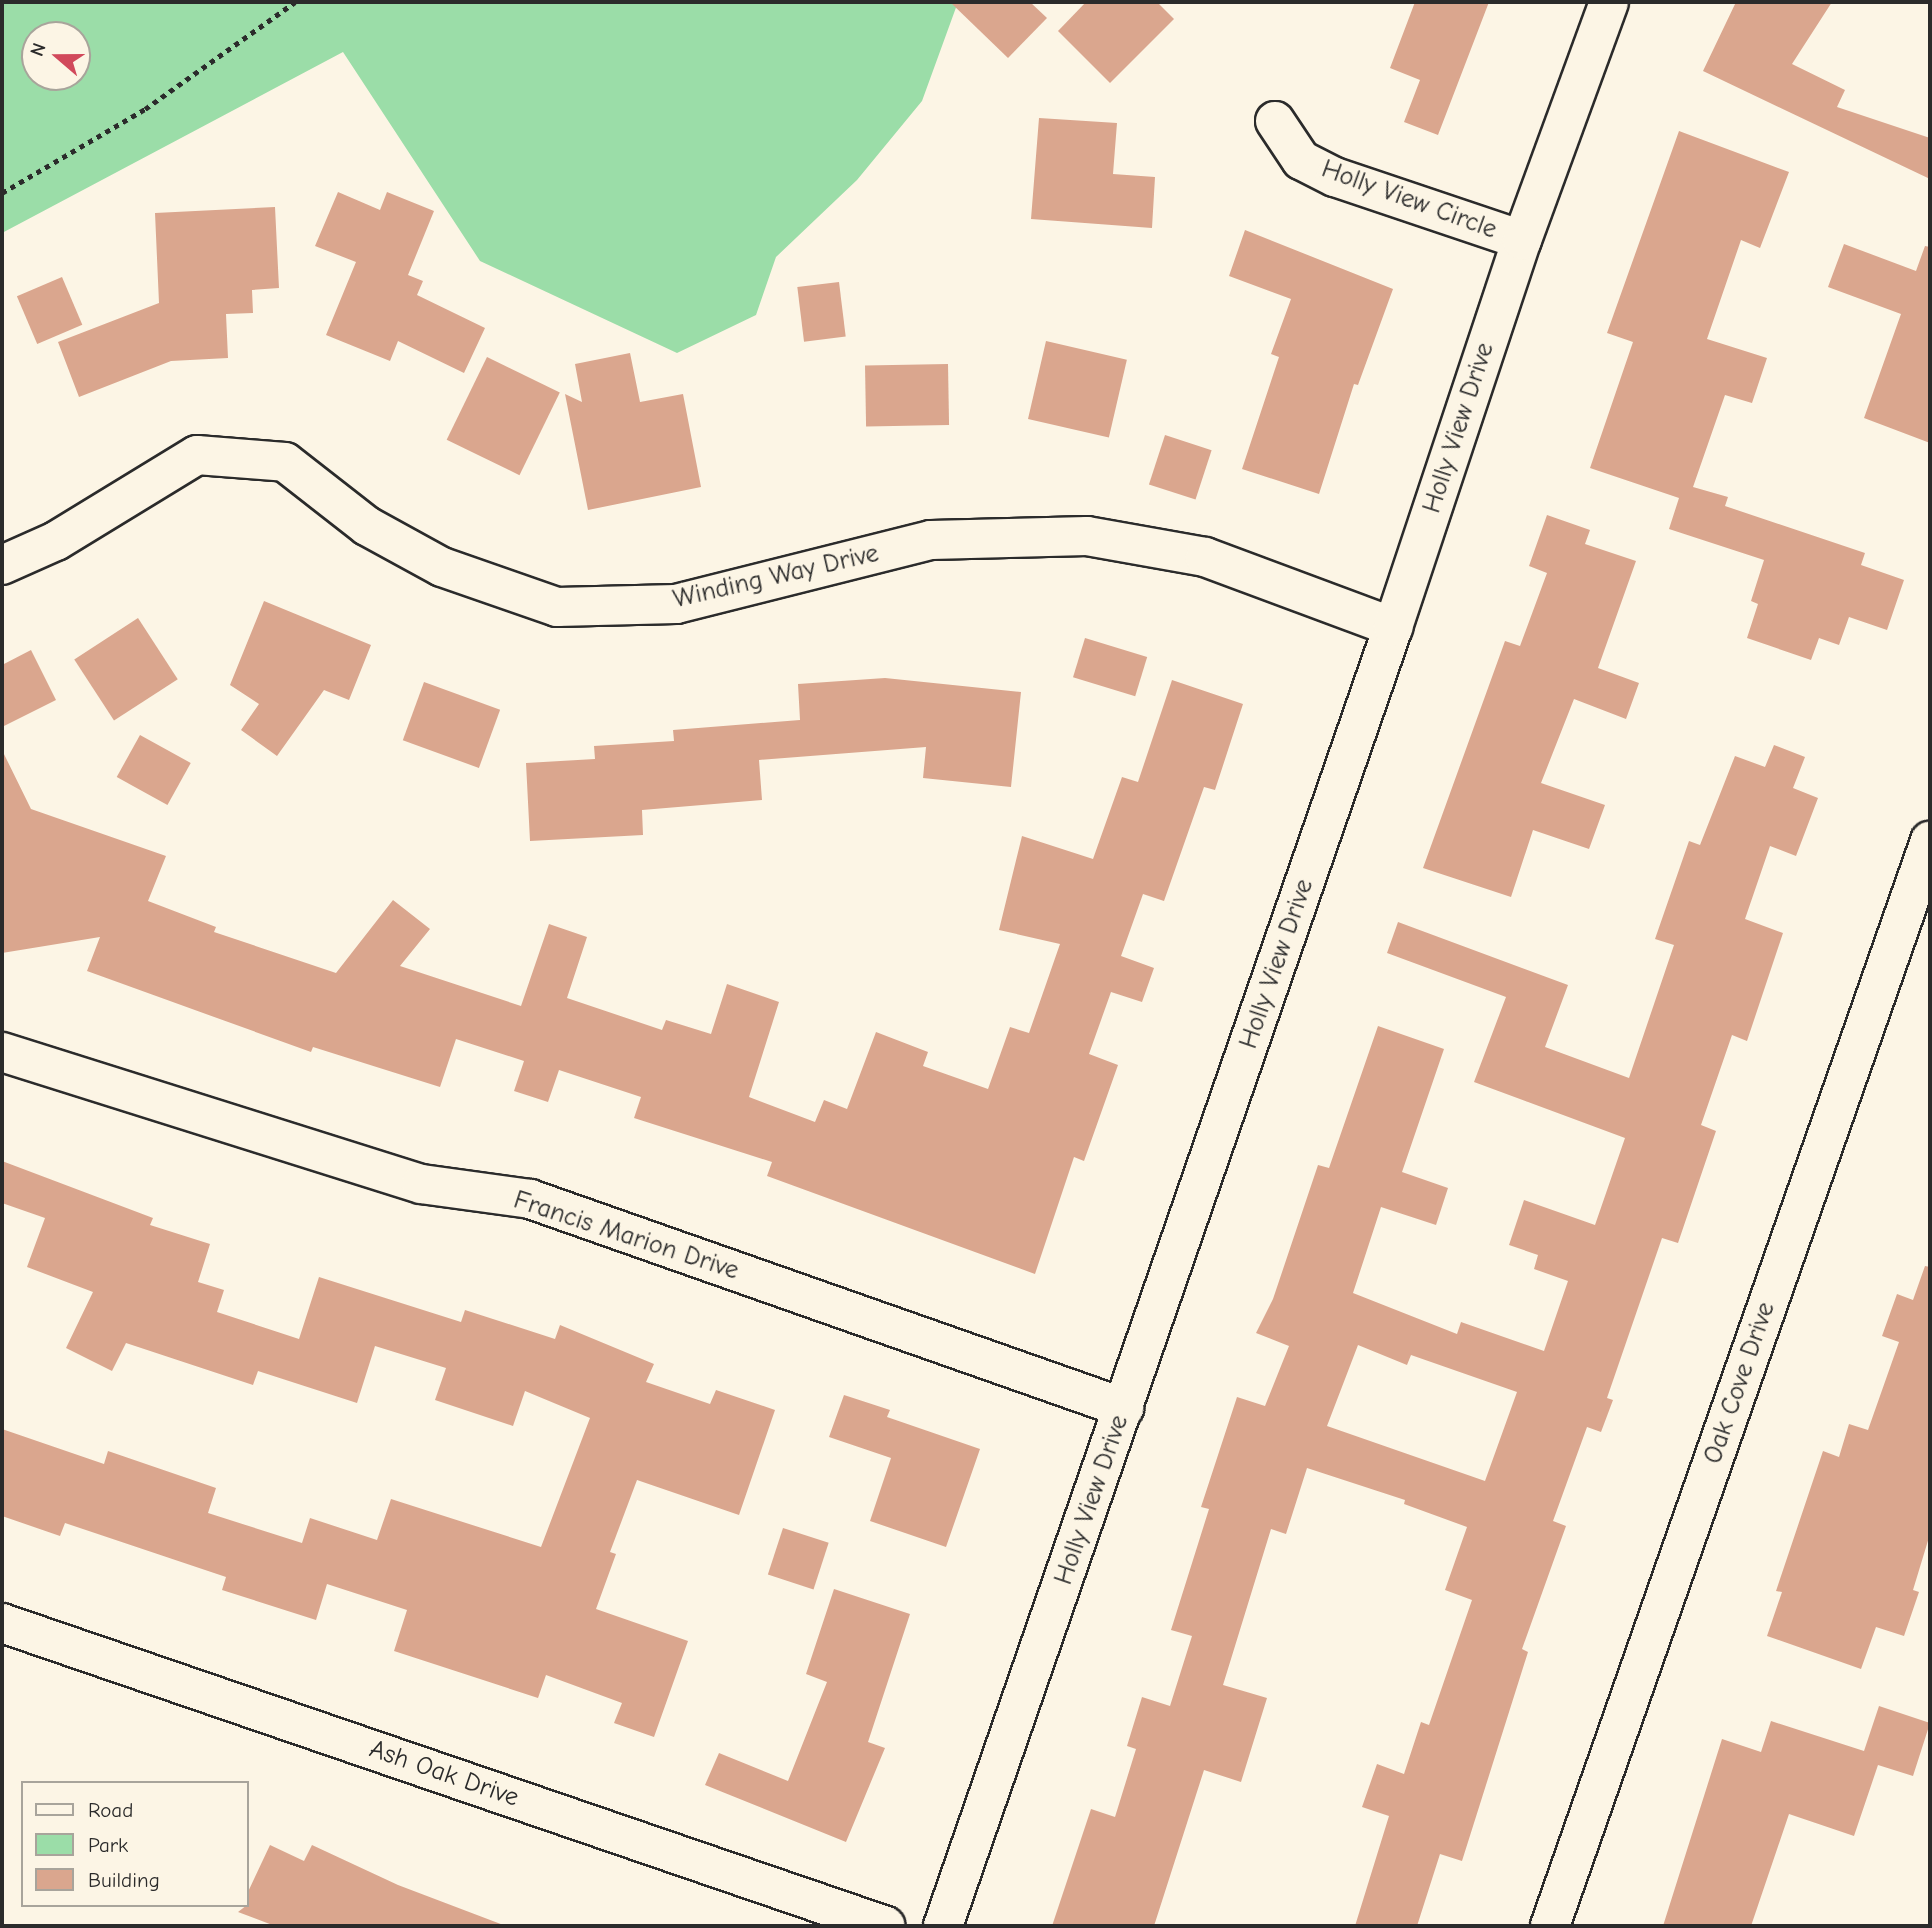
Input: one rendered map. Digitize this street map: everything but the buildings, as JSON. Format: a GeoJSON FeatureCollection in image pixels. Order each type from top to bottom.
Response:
{"type":"FeatureCollection","features":[{"type":"Feature","properties":{"kind":"street","name":"Holly View Drive"},"geometry":{"type":"LineString","coordinates":[[943,1926],[1393,627],[1522,240],[1609,2]]}},
{"type":"Feature","properties":{"kind":"street","name":"Holly View Circle"},"geometry":{"type":"LineString","coordinates":[[1275,121],[1301,160],[1335,177],[1522,240]]}},
{"type":"Feature","properties":{"kind":"street","name":"Winding Way Drive"},"geometry":{"type":"LineString","coordinates":[[2,565],[56,541],[197,455],[285,462],[367,526],[442,567],[557,607],[676,604],[931,540],[1087,536],[1205,557],[1393,627]]}},
{"type":"Feature","properties":{"kind":"street","name":"Oak Cove Drive"},"geometry":{"type":"LineString","coordinates":[[1550,1926],[1930,841]]}},
{"type":"Feature","properties":{"kind":"street","name":"Francis Marion Drive"},"geometry":{"type":"LineString","coordinates":[[2,1052],[421,1184],[530,1199],[1124,1408]]}},
{"type":"Feature","properties":{"kind":"street","name":"Ash Oak Drive"},"geometry":{"type":"LineString","coordinates":[[2,1623],[886,1926]]}},
{"type":"Feature","properties":{"kind":"path"},"geometry":{"type":"LineString","coordinates":[[2,193],[145,109],[295,2]]}},
{"type":"Feature","properties":{"kind":"green space"},"geometry":{"type":"Polygon","coordinates":[[[2,2],[958,2],[922,101],[857,180],[776,257],[756,315],[677,353],[480,261],[343,52],[2,233],[2,2]]]}}]}
